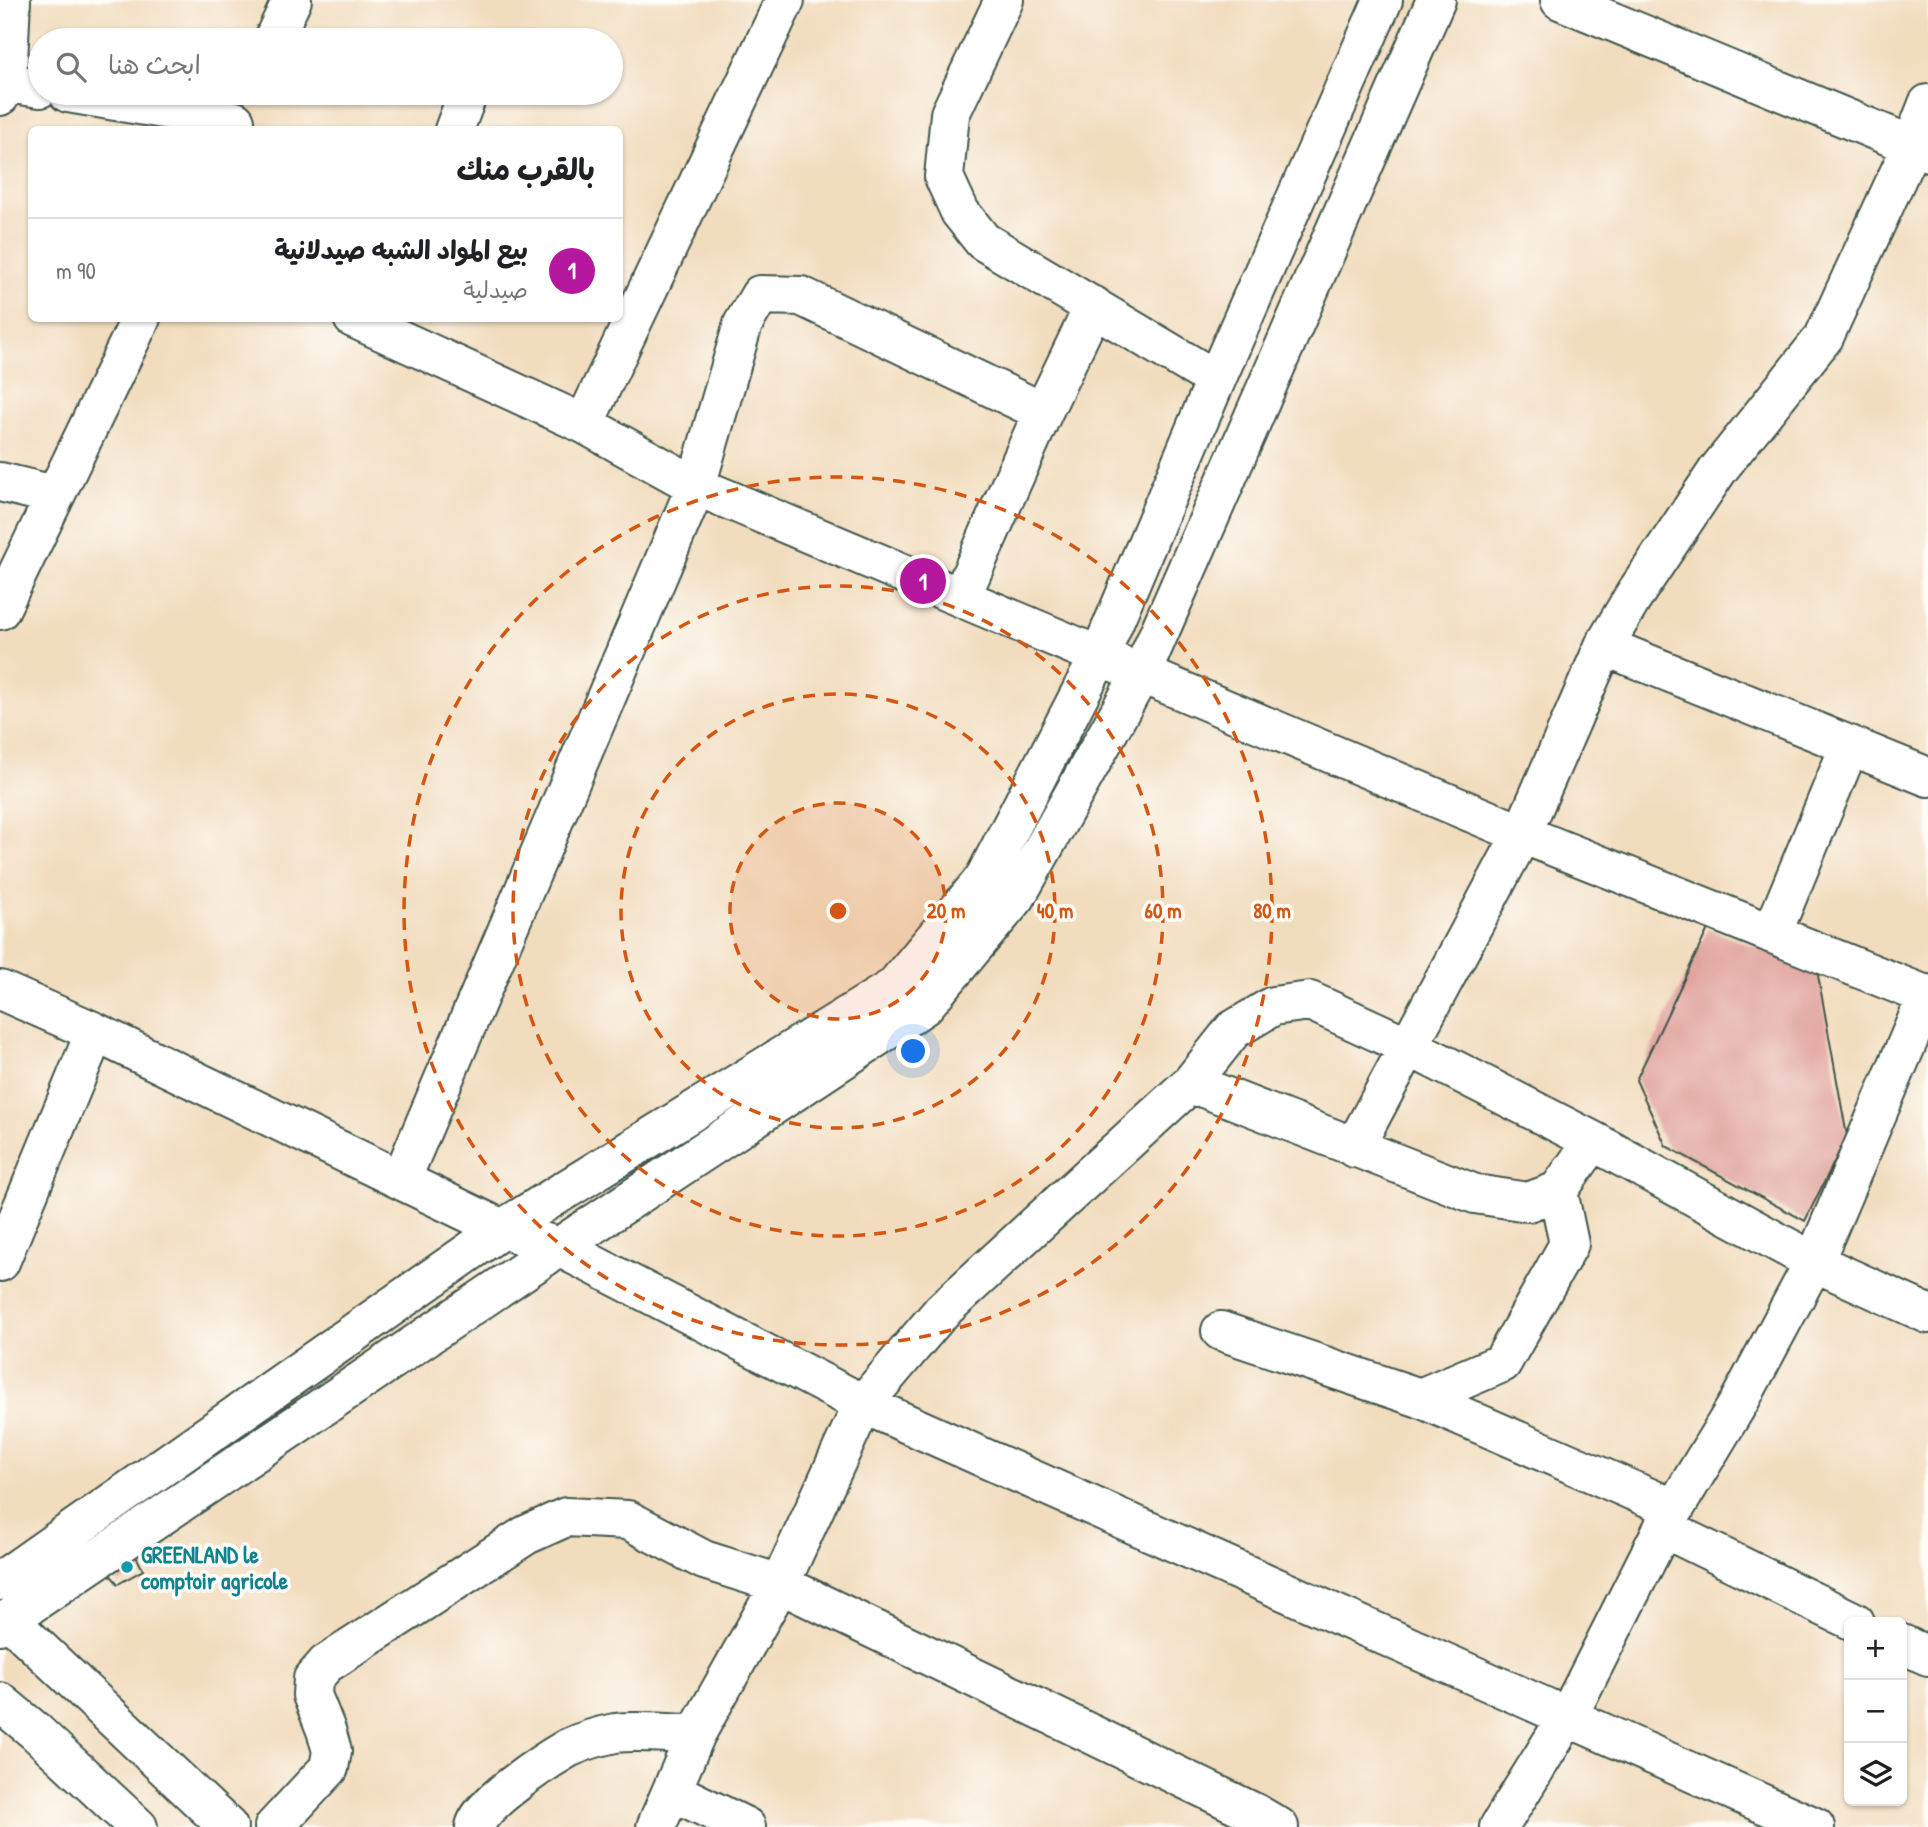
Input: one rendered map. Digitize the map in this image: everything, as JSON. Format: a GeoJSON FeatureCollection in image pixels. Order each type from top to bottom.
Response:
{"type":"FeatureCollection","features":[{"type":"Feature","properties":{"kind":"street"},"geometry":{"type":"LineString","coordinates":[[11,0],[12,87]]}},
{"type":"Feature","properties":{"kind":"street"},"geometry":{"type":"LineString","coordinates":[[279,28],[292,0]]}},
{"type":"Feature","properties":{"kind":"street"},"geometry":{"type":"LineString","coordinates":[[584,424],[785,0]]}},
{"type":"Feature","properties":{"kind":"street"},"geometry":{"type":"LineString","coordinates":[[1004,0],[950,114],[944,177],[960,212],[983,241],[1216,380]]}},
{"type":"Feature","properties":{"kind":"street"},"geometry":{"type":"LineString","coordinates":[[0,1581],[502,1229],[894,987],[984,879],[1100,655],[1216,380],[1383,0]]}},
{"type":"Feature","properties":{"kind":"street"},"geometry":{"type":"LineString","coordinates":[[228,1827],[4,1622],[559,1247],[924,1006],[1016,897],[1142,673],[1436,0]]}},
{"type":"Feature","properties":{"kind":"street"},"geometry":{"type":"LineString","coordinates":[[1560,0],[1920,148]]}},
{"type":"Feature","properties":{"kind":"street"},"geometry":{"type":"LineString","coordinates":[[1354,1148],[1522,834],[1604,646],[1635,594],[1718,471],[1824,337],[1920,148],[1928,104]]}},
{"type":"Feature","properties":{"kind":"street"},"geometry":{"type":"LineString","coordinates":[[165,105],[238,114]]}},
{"type":"Feature","properties":{"kind":"street"},"geometry":{"type":"LineString","coordinates":[[456,126],[463,105]]}},
{"type":"Feature","properties":{"kind":"street"},"geometry":{"type":"LineString","coordinates":[[401,1180],[696,486],[743,324],[760,295],[802,296],[1043,412]]}},
{"type":"Feature","properties":{"kind":"street"},"geometry":{"type":"LineString","coordinates":[[961,597],[1043,412],[1094,306]]}},
{"type":"Feature","properties":{"kind":"street"},"geometry":{"type":"LineString","coordinates":[[0,610],[139,322]]}},
{"type":"Feature","properties":{"kind":"street"},"geometry":{"type":"LineString","coordinates":[[372,322],[584,424],[696,486],[1522,834],[1928,995],[1814,1262],[1739,1402],[1669,1519],[1568,1716],[1499,1827]]}},
{"type":"Feature","properties":{"kind":"street"},"geometry":{"type":"LineString","coordinates":[[0,482],[54,495]]}},
{"type":"Feature","properties":{"kind":"street"},"geometry":{"type":"LineString","coordinates":[[1604,646],[1928,777]]}},
{"type":"Feature","properties":{"kind":"street"},"geometry":{"type":"LineString","coordinates":[[1772,934],[1850,745]]}},
{"type":"Feature","properties":{"kind":"street"},"geometry":{"type":"LineString","coordinates":[[0,990],[95,1032],[502,1229],[559,1247],[863,1404],[1815,1827]]}},
{"type":"Feature","properties":{"kind":"street"},"geometry":{"type":"LineString","coordinates":[[656,1827],[696,1734],[780,1584],[863,1404],[942,1311],[1191,1083],[1233,1030],[1273,1006],[1310,1001],[1409,1047],[1593,1141],[1814,1262],[1928,1314]]}},
{"type":"Feature","properties":{"kind":"street"},"geometry":{"type":"LineString","coordinates":[[0,1262],[95,1032]]}},
{"type":"Feature","properties":{"kind":"street"},"geometry":{"type":"LineString","coordinates":[[1191,1083],[1475,1194],[1528,1202],[1558,1191],[1593,1141]]}},
{"type":"Feature","properties":{"kind":"street"},"geometry":{"type":"LineString","coordinates":[[1420,1398],[1502,1363],[1569,1244],[1558,1191]]}},
{"type":"Feature","properties":{"kind":"street"},"geometry":{"type":"LineString","coordinates":[[1221,1331],[1420,1398],[1669,1519],[1846,1617]]}},
{"type":"Feature","properties":{"kind":"street"},"geometry":{"type":"LineString","coordinates":[[274,1827],[329,1768],[332,1751],[312,1695],[313,1679],[326,1664],[526,1535],[566,1517],[628,1520],[704,1560],[780,1584],[1262,1823]]}},
{"type":"Feature","properties":{"kind":"street"},"geometry":{"type":"LineString","coordinates":[[1907,1646],[1928,1657]]}},
{"type":"Feature","properties":{"kind":"street"},"geometry":{"type":"LineString","coordinates":[[0,1702],[138,1827]]}},
{"type":"Feature","properties":{"kind":"street"},"geometry":{"type":"LineString","coordinates":[[475,1827],[477,1818],[490,1805],[526,1775],[570,1747],[615,1733],[696,1734]]}},
{"type":"Feature","properties":{"kind":"street"},"geometry":{"type":"LineString","coordinates":[[672,1791],[746,1827]]}},
{"type":"Feature","properties":{"kind":"building"},"geometry":{"type":"Polygon","coordinates":[[[1708,929],[1817,970],[1847,1136],[1805,1221],[1666,1146],[1636,1080],[1708,929]]]}},
{"type":"Feature","properties":{"kind":"building","name":"GREENLAND le comptoir agricole"},"geometry":{"type":"Polygon","coordinates":[[[135,1554],[143,1570],[118,1584],[107,1571],[135,1554]]]}},
{"type":"Feature","properties":{"kind":"place","name":"بيع المواد الشبه صيدلانية"},"geometry":{"type":"Point","coordinates":[923,581]}},
{"type":"Feature","properties":{"kind":"place","name":"GREENLAND le comptoir agricole"},"geometry":{"type":"Point","coordinates":[127,1567]}}]}
